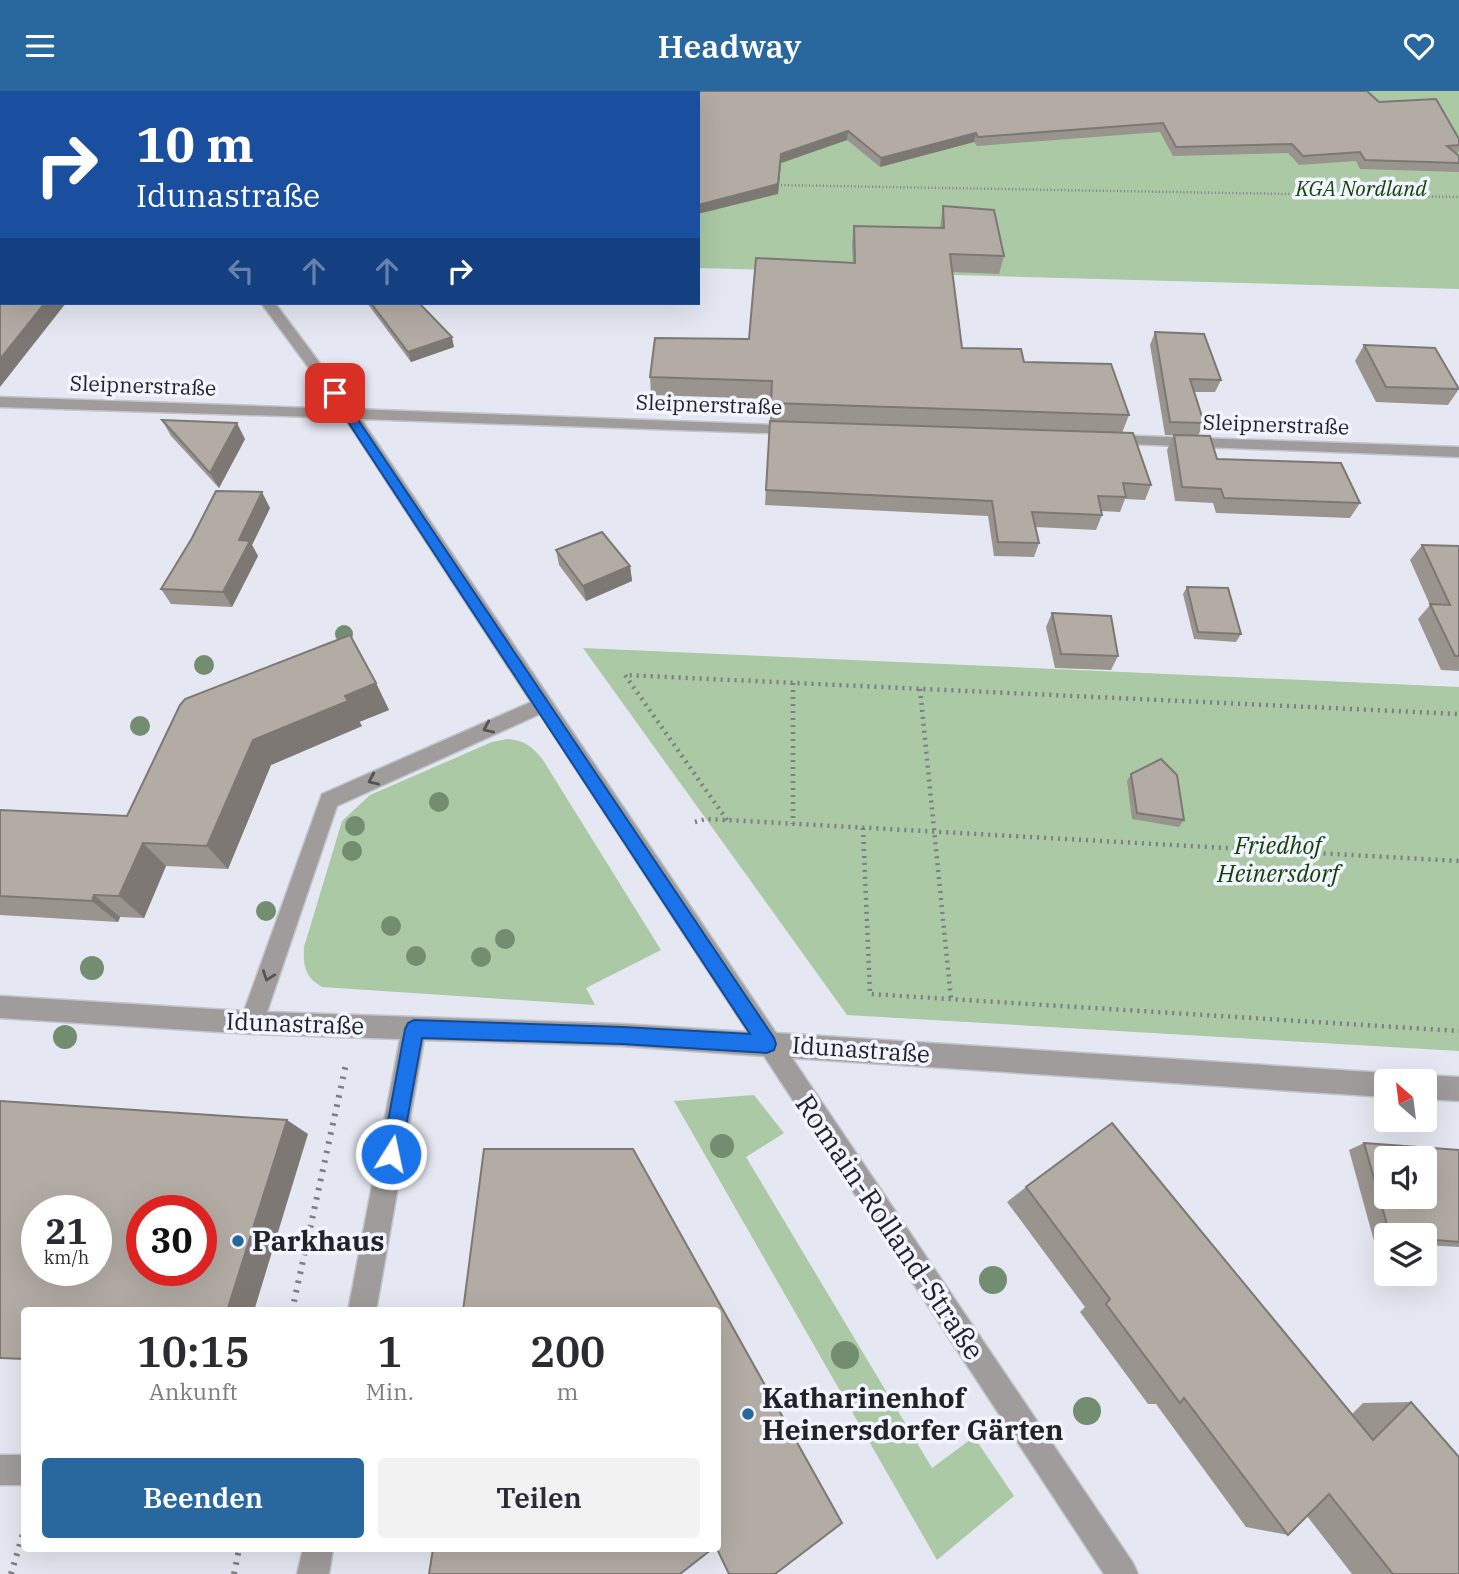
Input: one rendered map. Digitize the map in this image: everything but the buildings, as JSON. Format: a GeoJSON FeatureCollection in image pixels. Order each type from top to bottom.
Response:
{"type":"FeatureCollection","features":[{"type":"Feature","properties":{"kind":"street","name":"Romain-Rolland-Straße"},"geometry":{"type":"LineString","coordinates":[[269,305],[350,414],[1122,1574]]}},
{"type":"Feature","properties":{"kind":"street","name":"Sleipnerstraße"},"geometry":{"type":"LineString","coordinates":[[0,402],[816,430]]}},
{"type":"Feature","properties":{"kind":"street","name":"Sleipnerstraße"},"geometry":{"type":"LineString","coordinates":[[1092,440],[1457,457]]}},
{"type":"Feature","properties":{"kind":"street"},"geometry":{"type":"LineString","coordinates":[[252,1023],[329,800],[542,705]]}},
{"type":"Feature","properties":{"kind":"street","name":"Idunastraße"},"geometry":{"type":"LineString","coordinates":[[0,1007],[252,1023],[622,1035],[1374,1084]]}},
{"type":"Feature","properties":{"kind":"street"},"geometry":{"type":"LineString","coordinates":[[363,1307],[414,1029]]}},
{"type":"Feature","properties":{"kind":"street"},"geometry":{"type":"LineString","coordinates":[[1437,1088],[1459,1090]]}},
{"type":"Feature","properties":{"kind":"street"},"geometry":{"type":"LineString","coordinates":[[0,1470],[21,1470]]}},
{"type":"Feature","properties":{"kind":"street"},"geometry":{"type":"LineString","coordinates":[[313,1574],[317,1552]]}},
{"type":"Feature","properties":{"kind":"path"},"geometry":{"type":"LineString","coordinates":[[770,185],[1459,197]]}},
{"type":"Feature","properties":{"kind":"path"},"geometry":{"type":"LineString","coordinates":[[727,820],[625,675],[1459,714]]}},
{"type":"Feature","properties":{"kind":"path"},"geometry":{"type":"LineString","coordinates":[[793,683],[793,824]]}},
{"type":"Feature","properties":{"kind":"path"},"geometry":{"type":"LineString","coordinates":[[920,689],[951,999]]}},
{"type":"Feature","properties":{"kind":"path"},"geometry":{"type":"LineString","coordinates":[[695,822],[706,819],[727,820],[1459,861]]}},
{"type":"Feature","properties":{"kind":"path"},"geometry":{"type":"LineString","coordinates":[[863,828],[870,994],[1459,1031]]}},
{"type":"Feature","properties":{"kind":"path"},"geometry":{"type":"LineString","coordinates":[[293,1307],[346,1063]]}},
{"type":"Feature","properties":{"kind":"path"},"geometry":{"type":"LineString","coordinates":[[11,1574],[21,1540]]}},
{"type":"Feature","properties":{"kind":"path"},"geometry":{"type":"LineString","coordinates":[[234,1574],[238,1552]]}},
{"type":"Feature","properties":{"kind":"green space","name":"KGA Nordland"},"geometry":{"type":"Polygon","coordinates":[[[700,91],[1459,91],[1459,289],[700,268],[700,91]]]}},
{"type":"Feature","properties":{"kind":"green space","name":"Friedhof Heinersdorf"},"geometry":{"type":"Polygon","coordinates":[[[583,648],[1459,687],[1459,1051],[847,1015],[583,648]]]}},
{"type":"Feature","properties":{"kind":"green space"},"geometry":{"type":"Polygon","coordinates":[[[507,739],[528,745],[543,760],[661,950],[586,988],[595,1005],[322,987],[316,983],[306,970],[304,947],[342,821],[370,795],[492,742],[507,739]]]}},
{"type":"Feature","properties":{"kind":"green space"},"geometry":{"type":"Polygon","coordinates":[[[754,1095],[784,1133],[746,1157],[932,1468],[974,1437],[1014,1496],[937,1560],[674,1101],[754,1095]]]}},
{"type":"Feature","properties":{"kind":"place","name":"Parkhaus"},"geometry":{"type":"Point","coordinates":[238,1241]}},
{"type":"Feature","properties":{"kind":"place","name":"Katharinenhof Heinersdorfer Gärten"},"geometry":{"type":"Point","coordinates":[748,1414]}},
{"type":"Feature","properties":{"kind":"route"},"geometry":{"type":"LineString","coordinates":[[335,393],[767,1044],[622,1035],[414,1029],[391,1154]]}}]}
